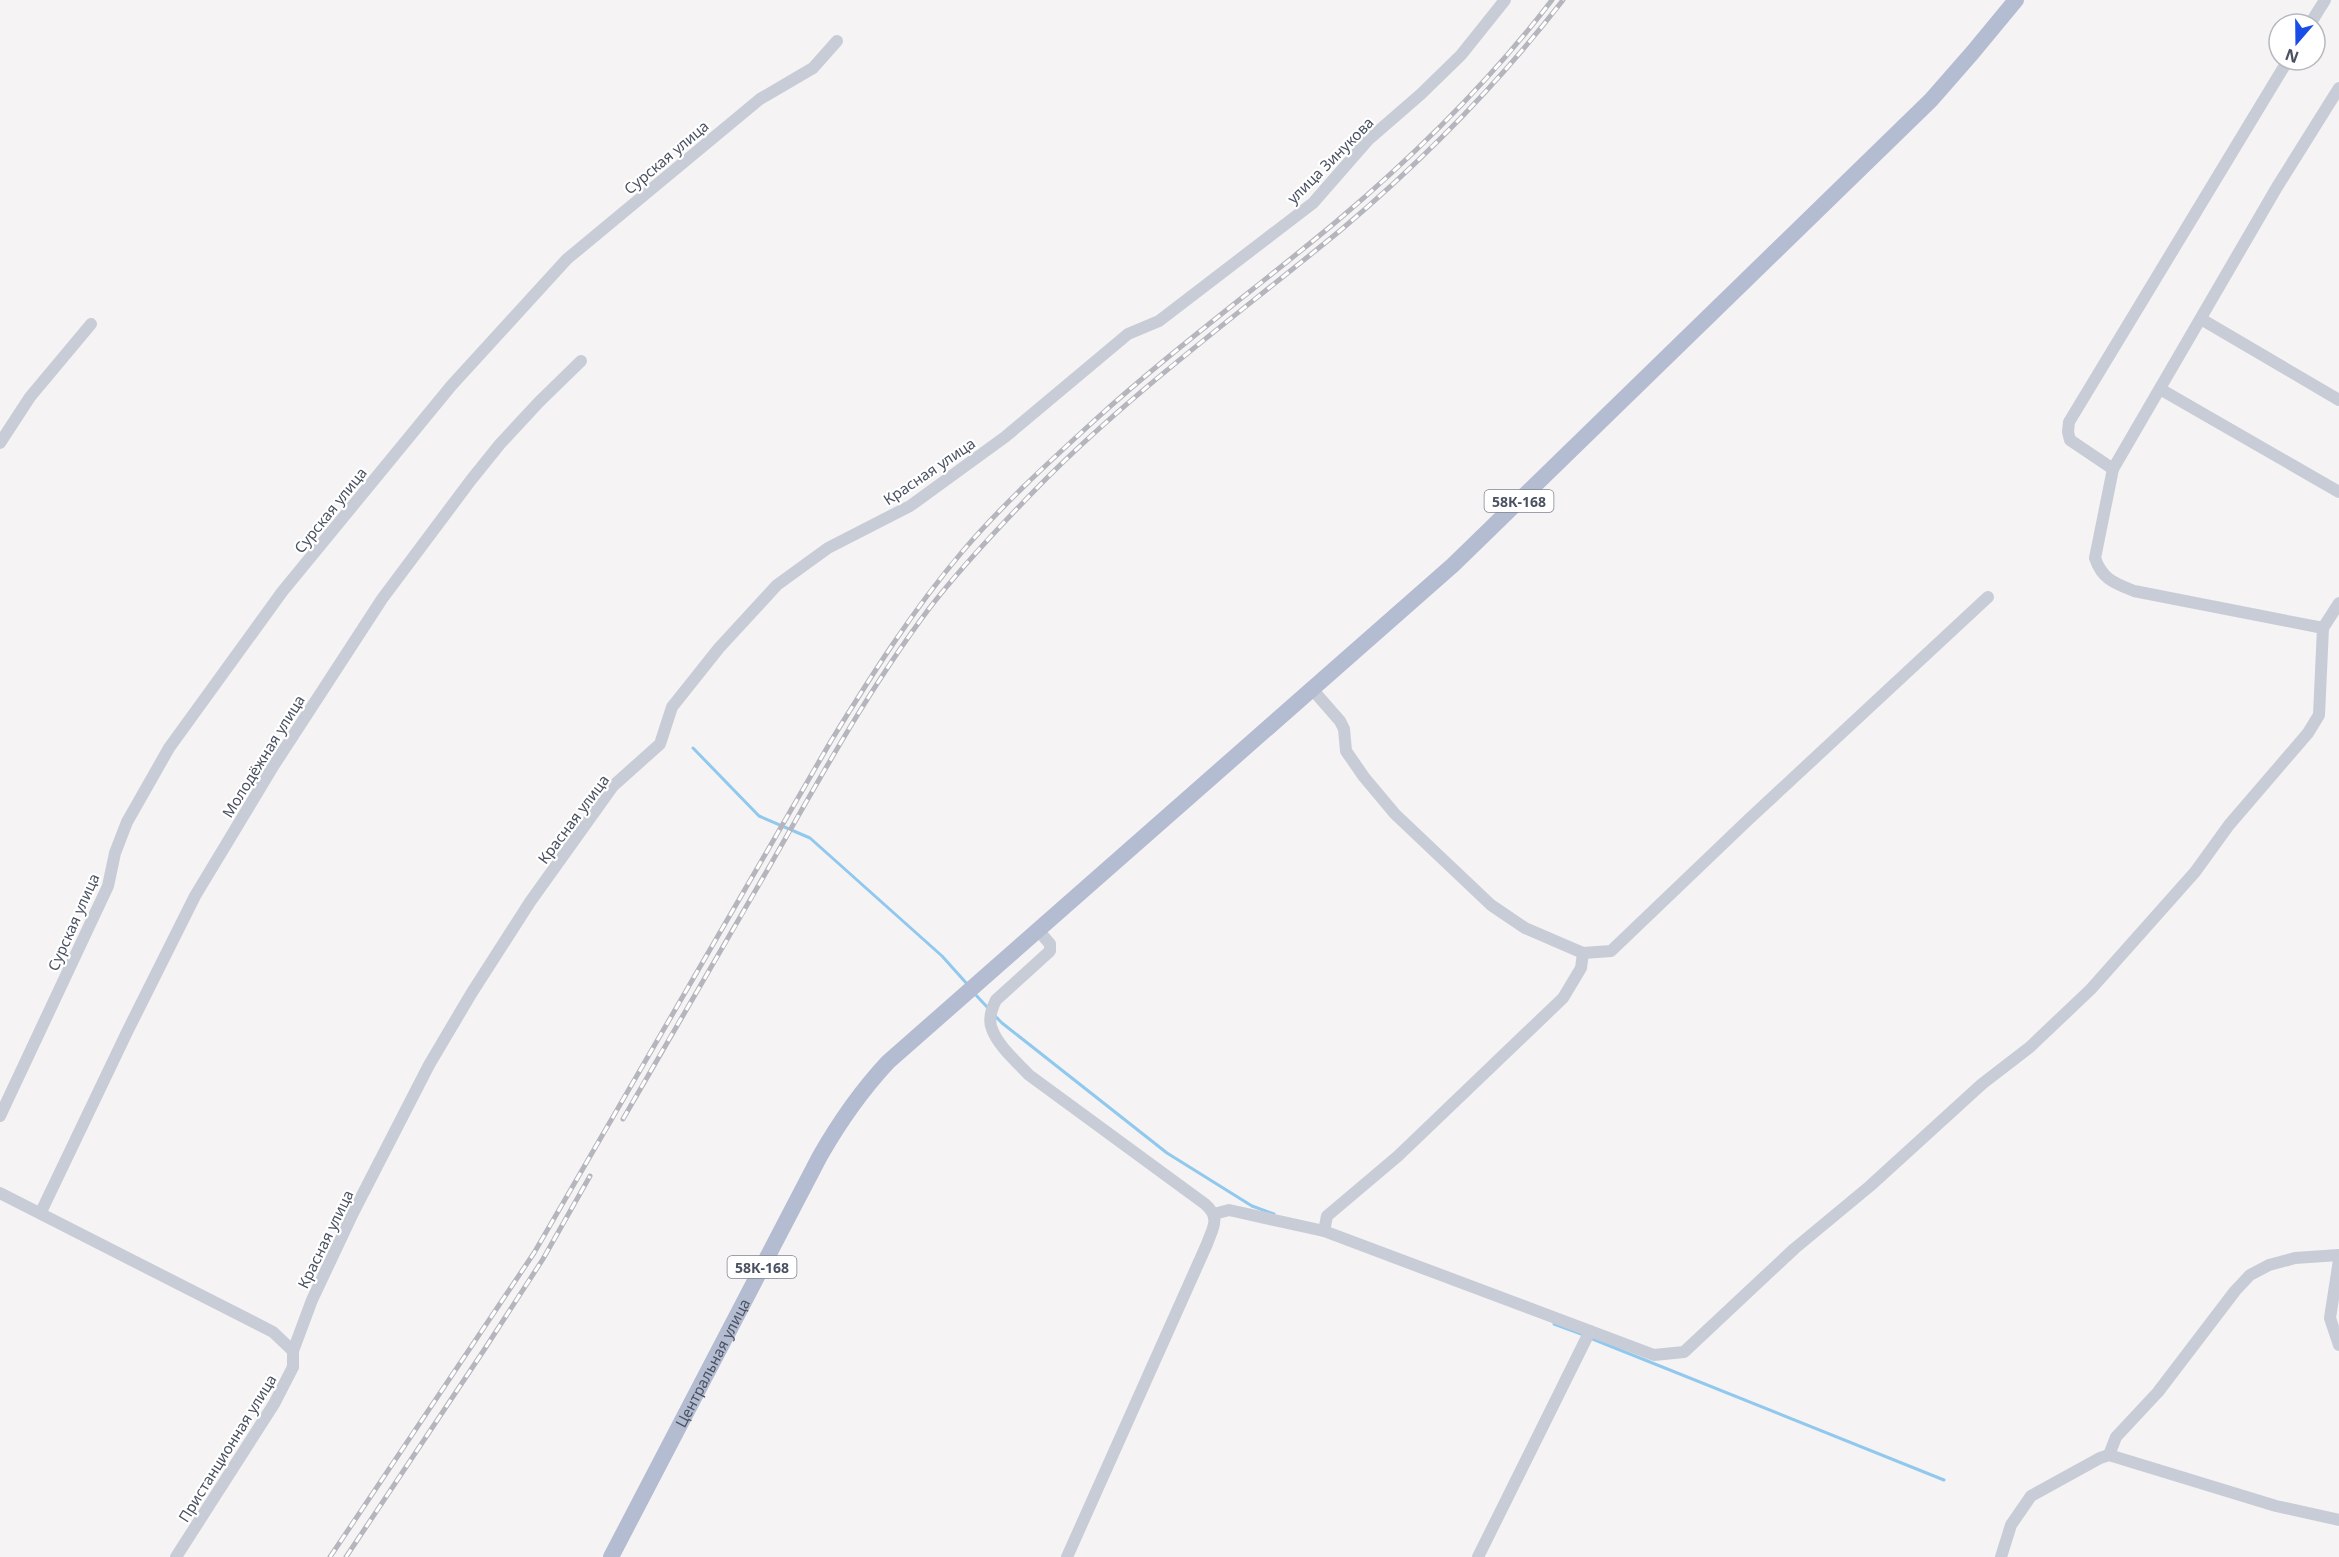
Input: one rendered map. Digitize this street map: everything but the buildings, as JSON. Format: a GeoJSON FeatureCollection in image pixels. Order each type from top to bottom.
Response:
{"type":"FeatureCollection","features":[{"type":"Feature","properties":{"kind":"main road","name":"58К-168"},"geometry":{"type":"LineString","coordinates":[[1038,930],[1453,565],[1922,108],[2016,0]]}},
{"type":"Feature","properties":{"kind":"main road","name":"Центральная улица"},"geometry":{"type":"LineString","coordinates":[[611,1557],[843,1116],[865,1086],[888,1062],[1038,930]]}},
{"type":"Feature","properties":{"kind":"street","name":"улица Зинукова"},"geometry":{"type":"LineString","coordinates":[[1159,321],[1313,202],[1368,140],[1461,55],[1505,0]]}},
{"type":"Feature","properties":{"kind":"street","name":"Сурская улица"},"geometry":{"type":"LineString","coordinates":[[0,1116],[108,886],[115,853],[127,822],[169,748],[282,592],[451,386],[567,259],[760,99],[813,68],[837,41]]}},
{"type":"Feature","properties":{"kind":"street"},"geometry":{"type":"LineString","coordinates":[[2113,469],[2070,440],[2068,432],[2070,422],[2281,72]]}},
{"type":"Feature","properties":{"kind":"street"},"geometry":{"type":"LineString","coordinates":[[2323,628],[2134,591],[2108,581],[2099,569],[2095,558],[2113,469],[2277,187],[2339,88]]}},
{"type":"Feature","properties":{"kind":"street"},"geometry":{"type":"LineString","coordinates":[[2201,319],[2339,400]]}},
{"type":"Feature","properties":{"kind":"street","name":"Красная улица"},"geometry":{"type":"LineString","coordinates":[[293,1351],[312,1300],[353,1213],[384,1157],[429,1065],[471,994],[530,903],[613,786],[660,744],[672,707],[718,648],[777,585],[828,548],[910,506],[1005,437],[1128,334],[1159,321]]}},
{"type":"Feature","properties":{"kind":"street"},"geometry":{"type":"LineString","coordinates":[[0,443],[30,397],[91,324]]}},
{"type":"Feature","properties":{"kind":"street","name":"Молодёжная улица"},"geometry":{"type":"LineString","coordinates":[[41,1212],[195,896],[274,765],[382,599],[471,480],[539,402],[581,362]]}},
{"type":"Feature","properties":{"kind":"street"},"geometry":{"type":"LineString","coordinates":[[2160,389],[2339,492]]}},
{"type":"Feature","properties":{"kind":"street"},"geometry":{"type":"LineString","coordinates":[[1312,689],[1340,721],[1344,729],[1346,751],[1364,777],[1395,814],[1491,905],[1525,928],[1583,953],[1611,951],[1988,597]]}},
{"type":"Feature","properties":{"kind":"street"},"geometry":{"type":"LineString","coordinates":[[1214,1214],[1229,1210],[1324,1231],[1654,1355],[1684,1352],[1794,1249],[1870,1185],[1982,1084],[2030,1047],[2073,1006],[2195,872],[2229,825],[2308,733],[2319,715],[2323,628],[2339,603]]}},
{"type":"Feature","properties":{"kind":"street"},"geometry":{"type":"LineString","coordinates":[[1038,930],[1050,944],[1050,951],[996,1000],[991,1011],[991,1028],[1029,1075],[1204,1204],[1214,1214],[1214,1226],[1207,1244],[1066,1557]]}},
{"type":"Feature","properties":{"kind":"street"},"geometry":{"type":"LineString","coordinates":[[1324,1231],[1327,1216],[1398,1156],[1563,998],[1581,968],[1583,953]]}},
{"type":"Feature","properties":{"kind":"street"},"geometry":{"type":"LineString","coordinates":[[0,1193],[273,1332],[293,1351]]}},
{"type":"Feature","properties":{"kind":"street"},"geometry":{"type":"LineString","coordinates":[[2109,1455],[2116,1437],[2158,1392],[2235,1291],[2250,1275],[2269,1265],[2295,1258],[2339,1255]]}},
{"type":"Feature","properties":{"kind":"street"},"geometry":{"type":"LineString","coordinates":[[2339,1260],[2330,1318],[2339,1346]]}},
{"type":"Feature","properties":{"kind":"street"},"geometry":{"type":"LineString","coordinates":[[1478,1557],[1590,1331]]}},
{"type":"Feature","properties":{"kind":"street","name":"Пристанционная улица"},"geometry":{"type":"LineString","coordinates":[[176,1557],[274,1404],[293,1368],[293,1351]]}},
{"type":"Feature","properties":{"kind":"street"},"geometry":{"type":"LineString","coordinates":[[2001,1557],[2011,1525],[2031,1496],[2109,1455],[2276,1506],[2339,1520]]}},
{"type":"Feature","properties":{"kind":"waterway"},"geometry":{"type":"LineString","coordinates":[[693,748],[759,816],[810,838],[942,956],[968,985]]}},
{"type":"Feature","properties":{"kind":"waterway"},"geometry":{"type":"LineString","coordinates":[[974,993],[988,1008]]}},
{"type":"Feature","properties":{"kind":"waterway"},"geometry":{"type":"LineString","coordinates":[[994,1015],[1167,1153],[1252,1206],[1274,1214]]}},
{"type":"Feature","properties":{"kind":"waterway"},"geometry":{"type":"LineString","coordinates":[[1554,1324],[1584,1335]]}},
{"type":"Feature","properties":{"kind":"waterway"},"geometry":{"type":"LineString","coordinates":[[1590,1338],[1944,1480]]}},
{"type":"Feature","properties":{"kind":"railway"},"geometry":{"type":"LineString","coordinates":[[330,1557],[534,1253],[831,741],[893,644],[944,574],[1010,501],[1095,420],[1154,369],[1337,221],[1395,170],[1477,88],[1552,0]]}},
{"type":"Feature","properties":{"kind":"railway"},"geometry":{"type":"LineString","coordinates":[[623,1119],[846,733],[906,640],[954,578],[1037,488],[1109,419],[1342,229],[1430,149],[1513,61],[1563,0]]}},
{"type":"Feature","properties":{"kind":"railway"},"geometry":{"type":"LineString","coordinates":[[346,1557],[543,1259],[590,1176]]}}]}
